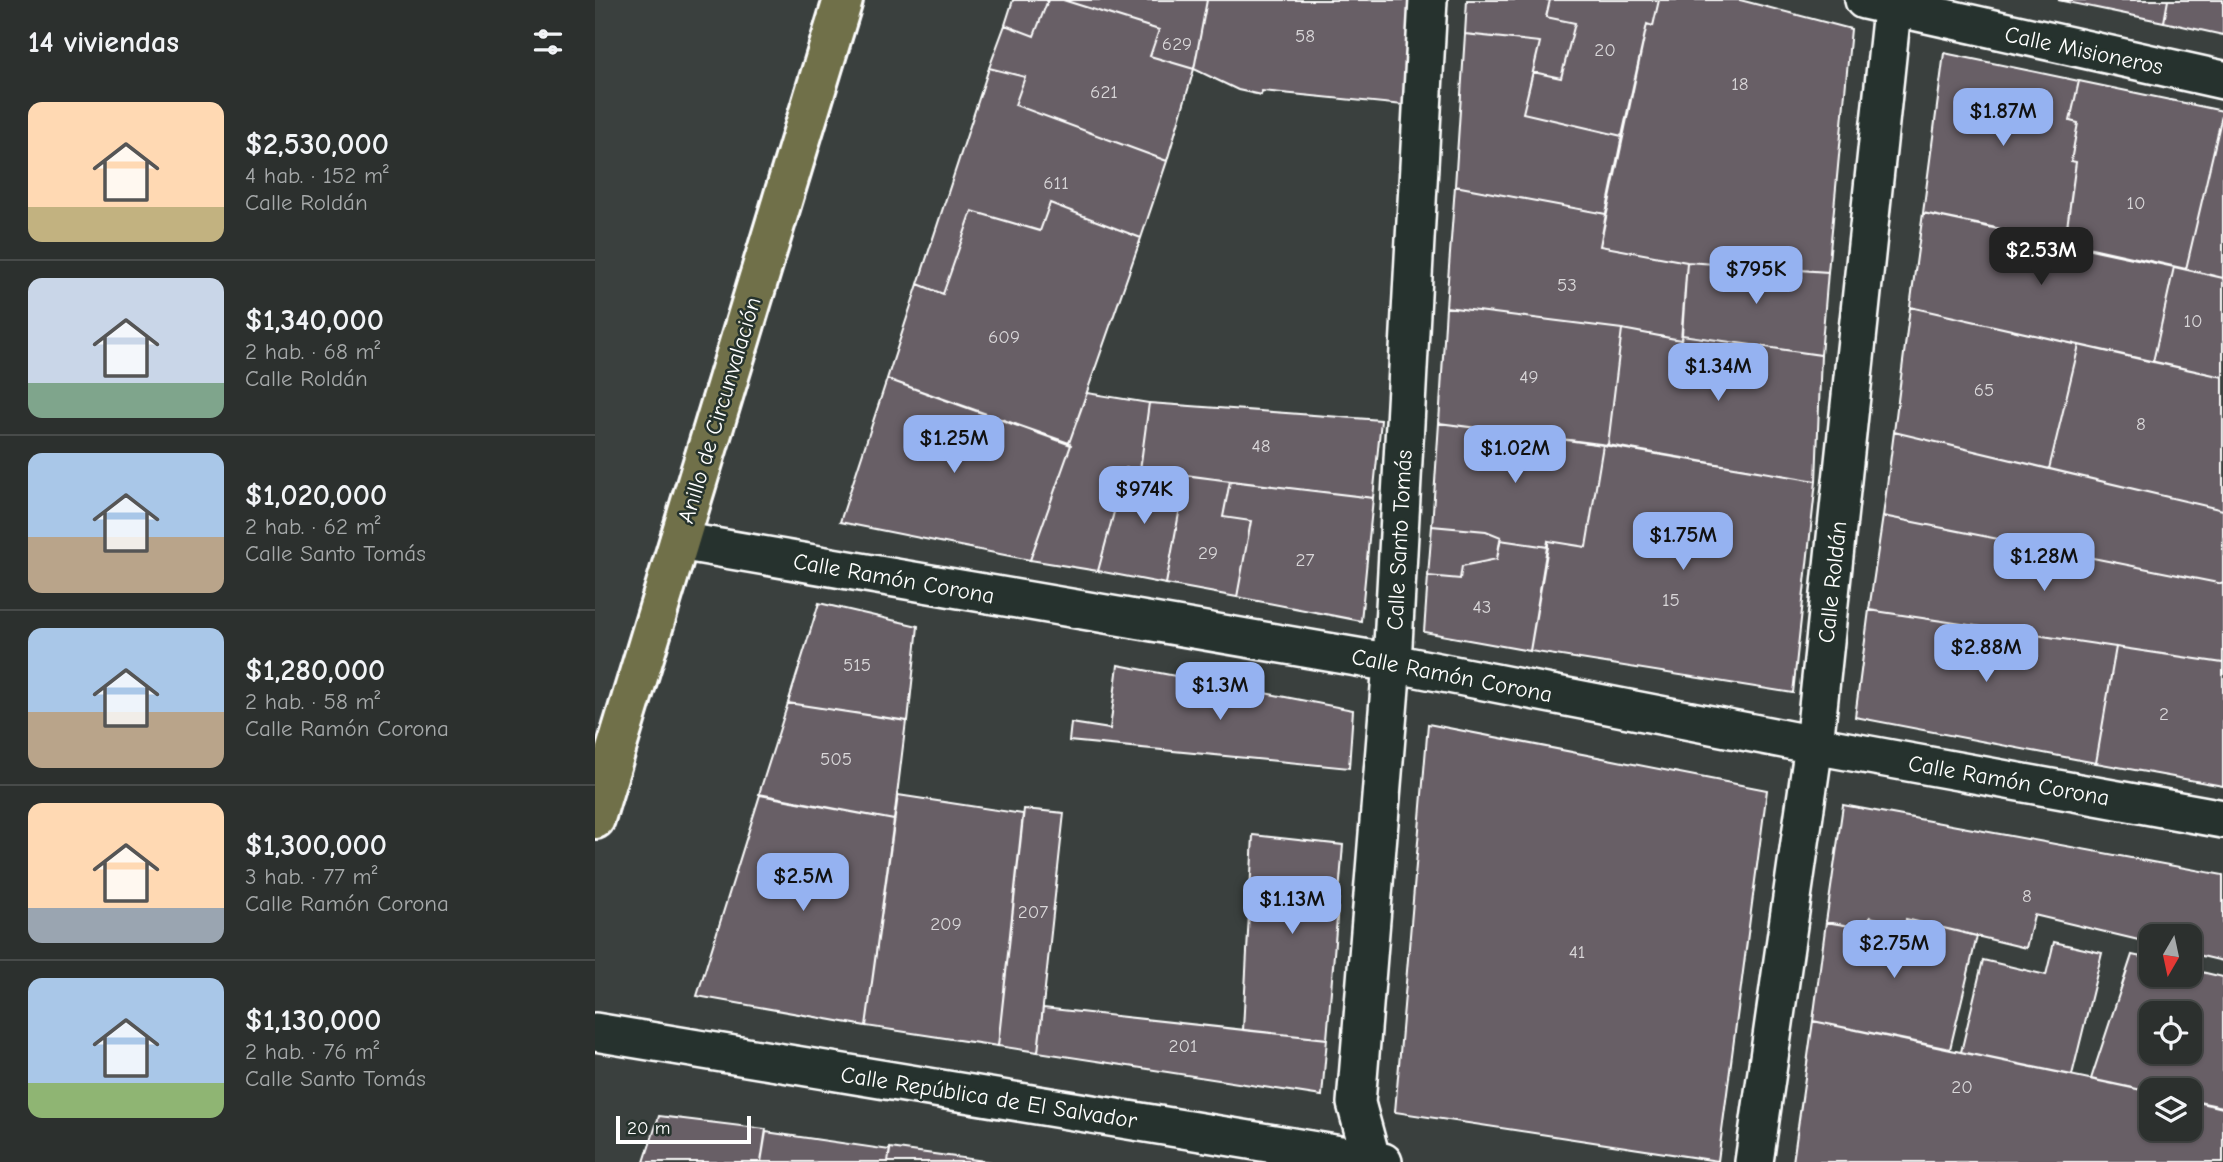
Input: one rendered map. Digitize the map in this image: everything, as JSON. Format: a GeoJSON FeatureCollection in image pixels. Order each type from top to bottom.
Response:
{"type":"FeatureCollection","features":[{"type":"Feature","properties":{"kind":"main road","name":"Anillo de Circunvalación"},"geometry":{"type":"LineString","coordinates":[[595,819],[843,0]]}},
{"type":"Feature","properties":{"kind":"street","name":"Calle Santo Tomás"},"geometry":{"type":"LineString","coordinates":[[1376,1162],[1356,1102],[1392,663],[1428,0]]}},
{"type":"Feature","properties":{"kind":"street","name":"Calle Misioneros"},"geometry":{"type":"LineString","coordinates":[[1883,3],[2223,80]]}},
{"type":"Feature","properties":{"kind":"street","name":"Calle Roldán"},"geometry":{"type":"LineString","coordinates":[[1753,1162],[1814,745],[1883,3]]}},
{"type":"Feature","properties":{"kind":"street","name":"Calle Ramón Corona"},"geometry":{"type":"LineString","coordinates":[[680,541],[1392,663],[1814,745],[2223,819]]}},
{"type":"Feature","properties":{"kind":"street","name":"Calle República de El Salvador"},"geometry":{"type":"LineString","coordinates":[[595,1032],[1376,1162]]}},
{"type":"Feature","properties":{"kind":"building"},"geometry":{"type":"Polygon","coordinates":[[[1013,0],[1048,0],[1034,36],[1005,25],[1013,0]]]}},
{"type":"Feature","properties":{"kind":"building"},"geometry":{"type":"Polygon","coordinates":[[[1048,0],[1063,0],[1159,30],[1150,56],[1194,69],[1167,161],[1015,105],[1025,77],[989,68],[1005,25],[1034,36],[1048,0]]]}},
{"type":"Feature","properties":{"kind":"building"},"geometry":{"type":"Polygon","coordinates":[[[1063,0],[1207,0],[1194,69],[1150,56],[1159,30],[1063,0]]]}},
{"type":"Feature","properties":{"kind":"building"},"geometry":{"type":"Polygon","coordinates":[[[1207,0],[1412,0],[1403,105],[1262,91],[1261,95],[1238,90],[1194,69],[1207,0]]]}},
{"type":"Feature","properties":{"kind":"building"},"geometry":{"type":"Polygon","coordinates":[[[1467,0],[1550,0],[1546,17],[1575,23],[1561,78],[1533,72],[1540,42],[1465,34],[1467,0]]]}},
{"type":"Feature","properties":{"kind":"building"},"geometry":{"type":"Polygon","coordinates":[[[1550,0],[1659,0],[1653,26],[1647,24],[1622,136],[1523,113],[1533,72],[1561,78],[1575,23],[1546,17],[1550,0]]]}},
{"type":"Feature","properties":{"kind":"building"},"geometry":{"type":"Polygon","coordinates":[[[1659,0],[1740,0],[1851,29],[1828,272],[1687,262],[1600,246],[1647,24],[1653,26],[1659,0]]]}},
{"type":"Feature","properties":{"kind":"building"},"geometry":{"type":"Polygon","coordinates":[[[2058,0],[2168,0],[2164,22],[2058,0]]]}},
{"type":"Feature","properties":{"kind":"building"},"geometry":{"type":"Polygon","coordinates":[[[2168,0],[2223,0],[2223,35],[2164,22],[2168,0]]]}},
{"type":"Feature","properties":{"kind":"building"},"geometry":{"type":"Polygon","coordinates":[[[1465,34],[1540,42],[1523,113],[1622,136],[1606,214],[1455,186],[1465,34]]]}},
{"type":"Feature","properties":{"kind":"building"},"geometry":{"type":"Polygon","coordinates":[[[1944,53],[2079,81],[2070,121],[2078,123],[2071,161],[2076,162],[2065,242],[1923,213],[1944,53]]]}},
{"type":"Feature","properties":{"kind":"building"},"geometry":{"type":"Polygon","coordinates":[[[989,68],[1025,77],[1015,105],[1167,161],[1141,238],[1050,203],[1040,231],[972,211],[943,294],[918,284],[989,68]]]}},
{"type":"Feature","properties":{"kind":"building"},"geometry":{"type":"Polygon","coordinates":[[[2079,81],[2223,111],[2186,269],[2065,242],[2076,162],[2071,161],[2078,123],[2070,121],[2079,81]]]}},
{"type":"Feature","properties":{"kind":"building"},"geometry":{"type":"Polygon","coordinates":[[[2223,111],[2223,278],[2186,269],[2223,111]]]}},
{"type":"Feature","properties":{"kind":"building"},"geometry":{"type":"Polygon","coordinates":[[[1455,186],[1606,214],[1600,246],[1687,262],[1681,340],[1622,329],[1446,307],[1455,186]]]}},
{"type":"Feature","properties":{"kind":"building"},"geometry":{"type":"Polygon","coordinates":[[[1050,203],[1141,238],[1069,443],[887,379],[918,284],[943,294],[972,211],[1040,231],[1050,203]]]}},
{"type":"Feature","properties":{"kind":"building"},"geometry":{"type":"Polygon","coordinates":[[[1923,213],[2174,267],[2153,362],[1910,307],[1923,213]]]}},
{"type":"Feature","properties":{"kind":"building"},"geometry":{"type":"Polygon","coordinates":[[[1687,262],[1828,272],[1821,355],[1682,335],[1687,262]]]}},
{"type":"Feature","properties":{"kind":"building"},"geometry":{"type":"Polygon","coordinates":[[[2174,267],[2223,278],[2223,377],[2153,362],[2174,267]]]}},
{"type":"Feature","properties":{"kind":"building"},"geometry":{"type":"Polygon","coordinates":[[[1446,307],[1622,329],[1608,445],[1439,423],[1446,307]]]}},
{"type":"Feature","properties":{"kind":"building"},"geometry":{"type":"Polygon","coordinates":[[[1910,307],[2079,345],[2049,469],[1894,432],[1910,307]]]}},
{"type":"Feature","properties":{"kind":"building"},"geometry":{"type":"Polygon","coordinates":[[[1622,329],[1681,340],[1682,335],[1821,355],[1816,481],[1608,445],[1622,329]]]}},
{"type":"Feature","properties":{"kind":"building"},"geometry":{"type":"Polygon","coordinates":[[[2079,345],[2223,377],[2223,510],[2049,469],[2079,345]]]}},
{"type":"Feature","properties":{"kind":"building"},"geometry":{"type":"Polygon","coordinates":[[[887,379],[1071,445],[1030,560],[840,522],[887,379]]]}},
{"type":"Feature","properties":{"kind":"building"},"geometry":{"type":"Polygon","coordinates":[[[1087,393],[1149,403],[1140,470],[1126,468],[1098,571],[1030,560],[1087,393]]]}},
{"type":"Feature","properties":{"kind":"building"},"geometry":{"type":"Polygon","coordinates":[[[1149,403],[1381,420],[1373,498],[1140,470],[1149,403]]]}},
{"type":"Feature","properties":{"kind":"building"},"geometry":{"type":"Polygon","coordinates":[[[1439,423],[1603,445],[1586,547],[1548,541],[1548,547],[1500,540],[1501,537],[1486,531],[1432,526],[1439,423]]]}},
{"type":"Feature","properties":{"kind":"building"},"geometry":{"type":"Polygon","coordinates":[[[1894,432],[2223,510],[2223,584],[1883,516],[1894,432]]]}},
{"type":"Feature","properties":{"kind":"building"},"geometry":{"type":"Polygon","coordinates":[[[1603,445],[1816,481],[1793,693],[1530,651],[1548,541],[1586,547],[1603,445]]]}},
{"type":"Feature","properties":{"kind":"building"},"geometry":{"type":"Polygon","coordinates":[[[1126,468],[1186,475],[1166,584],[1098,571],[1126,468]]]}},
{"type":"Feature","properties":{"kind":"building"},"geometry":{"type":"Polygon","coordinates":[[[1186,475],[1230,481],[1223,517],[1251,521],[1237,597],[1166,584],[1186,475]]]}},
{"type":"Feature","properties":{"kind":"building"},"geometry":{"type":"Polygon","coordinates":[[[1230,481],[1373,498],[1361,621],[1237,597],[1251,521],[1223,517],[1230,481]]]}},
{"type":"Feature","properties":{"kind":"building"},"geometry":{"type":"Polygon","coordinates":[[[1883,516],[2223,584],[2223,663],[1869,610],[1883,516]]]}},
{"type":"Feature","properties":{"kind":"building"},"geometry":{"type":"Polygon","coordinates":[[[1432,526],[1486,531],[1501,537],[1497,559],[1462,566],[1460,579],[1428,576],[1432,526]]]}},
{"type":"Feature","properties":{"kind":"building"},"geometry":{"type":"Polygon","coordinates":[[[1500,540],[1548,547],[1530,651],[1424,632],[1428,576],[1460,579],[1462,566],[1497,559],[1500,540]]]}},
{"type":"Feature","properties":{"kind":"building"},"geometry":{"type":"Polygon","coordinates":[[[819,603],[918,626],[908,721],[788,703],[819,603]]]}},
{"type":"Feature","properties":{"kind":"building"},"geometry":{"type":"Polygon","coordinates":[[[1869,610],[2116,647],[2096,763],[1855,717],[1869,610]]]}},
{"type":"Feature","properties":{"kind":"building"},"geometry":{"type":"Polygon","coordinates":[[[2116,647],[2223,663],[2223,786],[2096,763],[2116,647]]]}},
{"type":"Feature","properties":{"kind":"building"},"geometry":{"type":"Polygon","coordinates":[[[1118,665],[1353,710],[1349,768],[1069,741],[1071,723],[1110,729],[1118,665]]]}},
{"type":"Feature","properties":{"kind":"building"},"geometry":{"type":"Polygon","coordinates":[[[788,703],[906,721],[894,820],[759,794],[788,703]]]}},
{"type":"Feature","properties":{"kind":"building"},"geometry":{"type":"Polygon","coordinates":[[[1428,724],[1767,790],[1718,1161],[1395,1112],[1428,724]]]}},
{"type":"Feature","properties":{"kind":"building"},"geometry":{"type":"Polygon","coordinates":[[[760,795],[894,820],[866,1026],[697,996],[760,795]]]}},
{"type":"Feature","properties":{"kind":"building"},"geometry":{"type":"Polygon","coordinates":[[[898,795],[1023,814],[998,1046],[866,1026],[898,795]]]}},
{"type":"Feature","properties":{"kind":"building"},"geometry":{"type":"Polygon","coordinates":[[[1843,805],[2223,875],[2223,961],[2202,956],[2202,924],[2139,924],[2139,940],[2034,915],[2026,948],[1906,919],[1905,926],[1870,917],[1868,929],[1826,922],[1843,805]]]}},
{"type":"Feature","properties":{"kind":"building"},"geometry":{"type":"Polygon","coordinates":[[[1024,809],[1064,813],[1038,1052],[998,1046],[1024,809]]]}},
{"type":"Feature","properties":{"kind":"building"},"geometry":{"type":"Polygon","coordinates":[[[1253,835],[1343,845],[1327,1039],[1243,1030],[1253,835]]]}},
{"type":"Feature","properties":{"kind":"building"},"geometry":{"type":"Polygon","coordinates":[[[1870,917],[1905,926],[1906,919],[1977,936],[1950,1049],[1813,1021],[1826,922],[1868,929],[1870,917]]]}},
{"type":"Feature","properties":{"kind":"building"},"geometry":{"type":"Polygon","coordinates":[[[2054,942],[2102,953],[2072,1075],[1961,1052],[1983,960],[2046,975],[2054,942]]]}},
{"type":"Feature","properties":{"kind":"building"},"geometry":{"type":"Polygon","coordinates":[[[2132,955],[2139,956],[2139,987],[2202,987],[2202,972],[2223,977],[2223,1107],[2202,1103],[2202,1078],[2139,1078],[2139,1089],[2091,1079],[2132,955]]]}},
{"type":"Feature","properties":{"kind":"building"},"geometry":{"type":"Polygon","coordinates":[[[1043,1008],[1327,1039],[1322,1096],[1038,1052],[1043,1008]]]}},
{"type":"Feature","properties":{"kind":"building"},"geometry":{"type":"Polygon","coordinates":[[[1813,1021],[2139,1089],[2139,1141],[2202,1141],[2202,1103],[2223,1108],[2223,1162],[1793,1162],[1813,1021]]]}},
{"type":"Feature","properties":{"kind":"building"},"geometry":{"type":"Polygon","coordinates":[[[659,1116],[766,1129],[761,1162],[644,1162],[659,1116]]]}},
{"type":"Feature","properties":{"kind":"building"},"geometry":{"type":"Polygon","coordinates":[[[766,1132],[890,1150],[888,1162],[761,1162],[766,1132]]]}},
{"type":"Feature","properties":{"kind":"building"},"geometry":{"type":"Polygon","coordinates":[[[890,1148],[992,1162],[888,1162],[890,1148]]]}}]}
